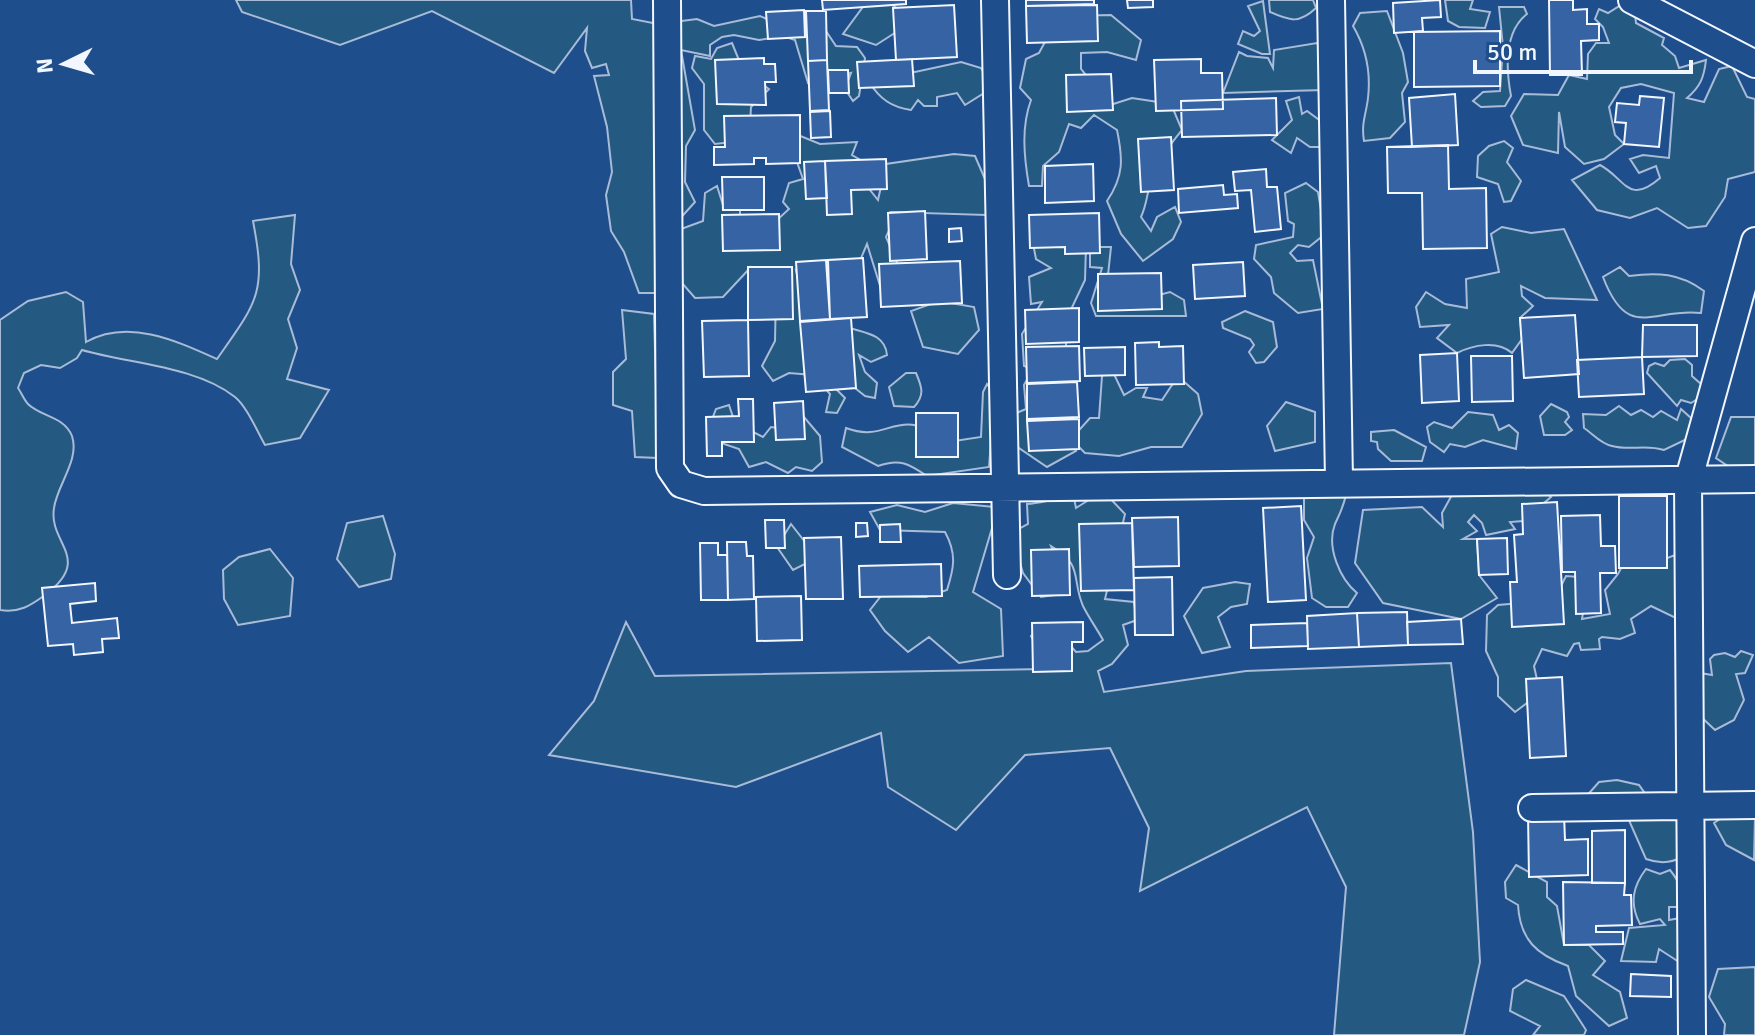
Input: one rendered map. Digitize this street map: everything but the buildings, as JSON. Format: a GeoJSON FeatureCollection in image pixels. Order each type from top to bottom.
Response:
{"type":"FeatureCollection","features":[{"type":"Feature","properties":{"kind":"street"},"geometry":{"type":"LineString","coordinates":[[667,0],[670,468],[681,484],[704,491],[1339,481],[1688,482],[1755,479]]}},
{"type":"Feature","properties":{"kind":"street"},"geometry":{"type":"LineString","coordinates":[[995,0],[1007,575]]}},
{"type":"Feature","properties":{"kind":"street"},"geometry":{"type":"LineString","coordinates":[[1331,0],[1339,481]]}},
{"type":"Feature","properties":{"kind":"street"},"geometry":{"type":"LineString","coordinates":[[1632,0],[1755,64]]}},
{"type":"Feature","properties":{"kind":"street"},"geometry":{"type":"LineString","coordinates":[[1692,1035],[1688,482],[1755,241]]}},
{"type":"Feature","properties":{"kind":"street"},"geometry":{"type":"LineString","coordinates":[[1532,808],[1755,805]]}},
{"type":"Feature","properties":{"kind":"shaded area"},"geometry":{"type":"Polygon","coordinates":[[[236,0],[631,0],[632,19],[658,24],[697,19],[714,26],[760,16],[778,24],[800,19],[826,31],[836,46],[857,47],[865,58],[859,96],[853,101],[845,89],[851,73],[808,83],[795,40],[783,36],[759,40],[734,35],[722,37],[710,45],[710,56],[681,50],[695,130],[686,146],[685,182],[695,202],[675,224],[658,293],[639,293],[624,252],[611,231],[606,195],[612,172],[607,127],[594,76],[609,75],[606,64],[592,68],[585,51],[587,28],[554,73],[432,11],[340,45],[242,12],[236,0]]]}},
{"type":"Feature","properties":{"kind":"shaded area"},"geometry":{"type":"Polygon","coordinates":[[[868,0],[884,0],[900,10],[901,29],[876,45],[843,34],[868,0]]]}},
{"type":"Feature","properties":{"kind":"shaded area"},"geometry":{"type":"Polygon","coordinates":[[[1269,0],[1313,0],[1316,8],[1304,17],[1289,19],[1270,12],[1269,0]]]}},
{"type":"Feature","properties":{"kind":"shaded area"},"geometry":{"type":"Polygon","coordinates":[[[1445,0],[1473,0],[1470,9],[1490,12],[1485,28],[1459,27],[1448,21],[1445,0]]]}},
{"type":"Feature","properties":{"kind":"shaded area"},"geometry":{"type":"Polygon","coordinates":[[[1263,1],[1270,54],[1238,44],[1243,31],[1254,36],[1260,31],[1248,6],[1263,1]]]}},
{"type":"Feature","properties":{"kind":"shaded area"},"geometry":{"type":"Polygon","coordinates":[[[1624,3],[1634,4],[1636,23],[1664,38],[1662,45],[1675,56],[1679,68],[1706,60],[1701,82],[1687,98],[1704,102],[1719,69],[1732,66],[1747,97],[1755,99],[1755,172],[1728,179],[1725,197],[1706,226],[1688,228],[1657,208],[1630,218],[1597,210],[1572,180],[1600,165],[1634,190],[1641,190],[1660,178],[1656,166],[1639,173],[1630,159],[1643,155],[1669,158],[1674,93],[1641,84],[1621,88],[1609,107],[1615,135],[1624,144],[1604,159],[1584,164],[1565,147],[1559,112],[1558,153],[1523,145],[1511,116],[1524,94],[1558,95],[1569,75],[1587,79],[1588,54],[1596,43],[1609,43],[1603,27],[1595,19],[1599,9],[1608,13],[1624,3]]]}},
{"type":"Feature","properties":{"kind":"shaded area"},"geometry":{"type":"Polygon","coordinates":[[[1499,7],[1524,7],[1527,14],[1514,31],[1508,52],[1511,96],[1505,106],[1481,107],[1473,101],[1483,92],[1500,91],[1503,47],[1499,7]]]}},
{"type":"Feature","properties":{"kind":"shaded area"},"geometry":{"type":"Polygon","coordinates":[[[1387,11],[1403,53],[1408,82],[1402,93],[1405,122],[1390,138],[1364,141],[1368,70],[1353,26],[1360,13],[1387,11]]]}},
{"type":"Feature","properties":{"kind":"shaded area"},"geometry":{"type":"Polygon","coordinates":[[[1111,15],[1141,40],[1136,60],[1107,52],[1081,53],[1081,69],[1110,105],[1132,98],[1171,104],[1182,130],[1157,166],[1141,217],[1151,231],[1157,217],[1175,207],[1181,222],[1173,239],[1143,261],[1121,234],[1107,201],[1121,167],[1117,130],[1094,115],[1081,128],[1069,124],[1059,152],[1043,166],[1042,186],[1029,186],[1026,164],[1024,142],[1031,100],[1020,88],[1026,59],[1039,53],[1059,16],[1111,15]]]}},
{"type":"Feature","properties":{"kind":"shaded area"},"geometry":{"type":"Polygon","coordinates":[[[732,43],[743,70],[769,89],[751,107],[750,125],[732,142],[715,144],[704,130],[704,84],[692,68],[695,56],[711,59],[717,48],[732,43]]]}},
{"type":"Feature","properties":{"kind":"shaded area"},"geometry":{"type":"Polygon","coordinates":[[[1317,43],[1328,60],[1324,90],[1223,93],[1239,52],[1268,58],[1273,68],[1274,50],[1317,43]]]}},
{"type":"Feature","properties":{"kind":"shaded area"},"geometry":{"type":"Polygon","coordinates":[[[961,62],[981,68],[988,80],[984,93],[965,105],[957,93],[937,97],[937,106],[924,106],[918,100],[911,110],[904,109],[887,101],[869,82],[883,66],[915,72],[961,62]]]}},
{"type":"Feature","properties":{"kind":"shaded area"},"geometry":{"type":"Polygon","coordinates":[[[1299,97],[1302,114],[1307,111],[1326,125],[1325,147],[1310,147],[1297,138],[1291,153],[1272,140],[1292,120],[1286,101],[1299,97]]]}},
{"type":"Feature","properties":{"kind":"shaded area"},"geometry":{"type":"Polygon","coordinates":[[[798,135],[820,144],[857,142],[852,155],[871,166],[870,190],[878,200],[886,164],[954,154],[975,156],[988,186],[986,215],[892,212],[896,215],[886,237],[902,274],[881,289],[867,244],[859,263],[839,283],[796,270],[800,287],[816,313],[839,308],[844,326],[871,334],[885,347],[887,355],[871,362],[859,355],[865,372],[877,383],[875,398],[865,396],[845,380],[829,382],[845,398],[837,413],[826,412],[830,394],[813,375],[789,373],[773,381],[762,366],[775,341],[776,289],[751,267],[723,297],[695,298],[675,275],[681,229],[703,221],[705,193],[717,186],[723,205],[740,205],[740,236],[775,222],[789,209],[783,202],[789,183],[803,179],[797,162],[798,135]]]}},
{"type":"Feature","properties":{"kind":"shaded area"},"geometry":{"type":"Polygon","coordinates":[[[1504,141],[1513,148],[1507,162],[1521,181],[1511,201],[1504,202],[1498,184],[1477,177],[1478,156],[1489,146],[1504,141]]]}},
{"type":"Feature","properties":{"kind":"shaded area"},"geometry":{"type":"Polygon","coordinates":[[[1306,183],[1318,192],[1325,234],[1309,247],[1298,245],[1290,253],[1297,261],[1313,260],[1323,309],[1298,313],[1274,293],[1271,277],[1254,259],[1256,245],[1293,237],[1294,224],[1288,221],[1285,193],[1306,183]]]}},
{"type":"Feature","properties":{"kind":"shaded area"},"geometry":{"type":"Polygon","coordinates":[[[295,215],[291,264],[300,290],[288,319],[297,348],[287,379],[329,390],[300,438],[265,445],[248,413],[235,397],[201,379],[162,367],[82,350],[77,358],[60,368],[41,365],[24,373],[18,388],[27,402],[64,424],[72,436],[71,463],[54,508],[54,521],[68,561],[59,582],[45,595],[24,608],[0,610],[0,320],[28,301],[66,292],[83,302],[86,342],[102,335],[135,332],[169,339],[217,359],[241,324],[255,296],[259,265],[253,221],[295,215]]]}},
{"type":"Feature","properties":{"kind":"shaded area"},"geometry":{"type":"Polygon","coordinates":[[[1502,227],[1531,233],[1564,229],[1597,300],[1545,298],[1521,286],[1522,296],[1533,306],[1520,318],[1522,339],[1512,353],[1499,346],[1485,345],[1457,353],[1437,338],[1449,325],[1420,327],[1416,307],[1426,292],[1445,304],[1467,308],[1466,279],[1499,272],[1491,234],[1502,227]]]}},
{"type":"Feature","properties":{"kind":"shaded area"},"geometry":{"type":"Polygon","coordinates":[[[1031,233],[1086,246],[1085,280],[1066,320],[1066,361],[1037,378],[1045,405],[1065,415],[1071,427],[1067,438],[1076,451],[1047,467],[1016,446],[1009,416],[1026,409],[1024,385],[1033,369],[1024,366],[1022,334],[1042,302],[1031,304],[1029,277],[1051,268],[1036,259],[1031,233]]]}},
{"type":"Feature","properties":{"kind":"shaded area"},"geometry":{"type":"Polygon","coordinates":[[[1090,247],[1111,247],[1108,275],[1140,300],[1170,292],[1184,300],[1186,316],[1096,316],[1091,303],[1102,268],[1090,267],[1090,247]]]}},
{"type":"Feature","properties":{"kind":"shaded area"},"geometry":{"type":"Polygon","coordinates":[[[1620,267],[1629,276],[1668,275],[1695,285],[1704,291],[1701,313],[1684,312],[1644,318],[1622,310],[1603,277],[1620,267]]]}},
{"type":"Feature","properties":{"kind":"shaded area"},"geometry":{"type":"Polygon","coordinates":[[[939,301],[974,307],[979,330],[958,354],[923,347],[911,311],[939,301]]]}},
{"type":"Feature","properties":{"kind":"shaded area"},"geometry":{"type":"Polygon","coordinates":[[[622,310],[654,314],[658,458],[635,457],[632,411],[613,405],[613,372],[626,359],[622,310]]]}},
{"type":"Feature","properties":{"kind":"shaded area"},"geometry":{"type":"Polygon","coordinates":[[[1245,311],[1273,322],[1277,347],[1264,362],[1256,363],[1249,352],[1254,345],[1250,339],[1223,328],[1222,322],[1245,311]]]}},
{"type":"Feature","properties":{"kind":"shaded area"},"geometry":{"type":"Polygon","coordinates":[[[1685,359],[1692,365],[1692,376],[1702,385],[1701,397],[1691,403],[1681,400],[1677,406],[1647,373],[1649,366],[1655,363],[1664,366],[1670,360],[1685,359]]]}},
{"type":"Feature","properties":{"kind":"shaded area"},"geometry":{"type":"Polygon","coordinates":[[[1112,370],[1124,395],[1136,388],[1147,388],[1143,397],[1162,400],[1172,385],[1181,379],[1198,394],[1202,414],[1182,447],[1151,447],[1119,456],[1085,453],[1071,439],[1090,418],[1099,418],[1102,376],[1112,370]]]}},
{"type":"Feature","properties":{"kind":"shaded area"},"geometry":{"type":"Polygon","coordinates":[[[906,373],[916,373],[921,387],[920,399],[914,407],[894,406],[889,387],[906,373]]]}},
{"type":"Feature","properties":{"kind":"shaded area"},"geometry":{"type":"Polygon","coordinates":[[[987,384],[1001,401],[992,429],[989,467],[927,476],[904,464],[892,462],[878,466],[842,447],[846,428],[873,432],[904,424],[916,425],[948,442],[981,437],[983,392],[987,384]]]}},
{"type":"Feature","properties":{"kind":"shaded area"},"geometry":{"type":"Polygon","coordinates":[[[1286,402],[1315,412],[1315,442],[1275,451],[1267,426],[1286,402]]]}},
{"type":"Feature","properties":{"kind":"shaded area"},"geometry":{"type":"Polygon","coordinates":[[[1551,404],[1567,412],[1569,417],[1565,422],[1572,430],[1565,435],[1544,435],[1540,416],[1551,404]]]}},
{"type":"Feature","properties":{"kind":"shaded area"},"geometry":{"type":"Polygon","coordinates":[[[729,405],[735,423],[763,437],[771,427],[785,429],[799,411],[820,436],[822,462],[812,471],[796,467],[788,473],[766,462],[749,467],[739,449],[724,444],[711,422],[716,409],[729,405]]]}},
{"type":"Feature","properties":{"kind":"shaded area"},"geometry":{"type":"Polygon","coordinates":[[[1619,406],[1631,415],[1641,410],[1653,417],[1661,411],[1677,420],[1681,409],[1692,419],[1689,438],[1664,450],[1619,447],[1604,443],[1584,428],[1583,414],[1606,415],[1619,406]]]}},
{"type":"Feature","properties":{"kind":"shaded area"},"geometry":{"type":"Polygon","coordinates":[[[1468,412],[1493,415],[1499,430],[1509,425],[1518,433],[1516,449],[1483,440],[1465,447],[1450,444],[1444,452],[1430,442],[1427,427],[1434,422],[1452,428],[1468,412]]]}},
{"type":"Feature","properties":{"kind":"shaded area"},"geometry":{"type":"Polygon","coordinates":[[[1731,417],[1755,417],[1755,476],[1747,479],[1716,458],[1731,417]]]}},
{"type":"Feature","properties":{"kind":"shaded area"},"geometry":{"type":"Polygon","coordinates":[[[1394,430],[1426,447],[1422,461],[1391,461],[1378,449],[1377,442],[1371,441],[1371,432],[1394,430]]]}},
{"type":"Feature","properties":{"kind":"shaded area"},"geometry":{"type":"Polygon","coordinates":[[[1541,488],[1551,497],[1523,521],[1510,522],[1515,529],[1486,535],[1482,523],[1474,515],[1468,522],[1477,531],[1463,539],[1477,539],[1479,575],[1497,598],[1461,619],[1383,603],[1355,563],[1363,510],[1422,507],[1443,527],[1442,513],[1453,493],[1541,488]]]}},
{"type":"Feature","properties":{"kind":"shaded area"},"geometry":{"type":"Polygon","coordinates":[[[1304,489],[1346,494],[1332,543],[1340,571],[1357,593],[1348,607],[1326,607],[1312,598],[1307,558],[1314,537],[1304,520],[1304,489]]]}},
{"type":"Feature","properties":{"kind":"shaded area"},"geometry":{"type":"Polygon","coordinates":[[[1103,491],[1125,514],[1105,599],[1134,602],[1137,620],[1123,625],[1128,645],[1112,664],[1098,671],[1104,692],[1246,671],[1451,663],[1473,832],[1480,962],[1464,1035],[1334,1035],[1346,887],[1307,807],[1140,891],[1149,828],[1110,748],[1025,755],[956,830],[888,787],[881,733],[736,787],[549,755],[594,701],[626,622],[655,676],[1044,669],[1042,654],[1031,636],[1042,623],[1060,634],[1076,652],[1088,651],[1103,640],[1083,606],[1075,573],[1068,559],[1051,546],[1069,593],[1041,597],[1023,573],[1011,533],[1028,524],[1027,504],[1074,498],[1076,508],[1103,491]]]}},
{"type":"Feature","properties":{"kind":"shaded area"},"geometry":{"type":"Polygon","coordinates":[[[953,503],[1005,508],[995,518],[973,592],[1001,609],[1003,656],[959,663],[929,637],[908,652],[885,631],[870,610],[881,596],[926,597],[947,590],[953,561],[945,532],[880,530],[870,512],[897,505],[925,512],[953,503]]]}},
{"type":"Feature","properties":{"kind":"shaded area"},"geometry":{"type":"Polygon","coordinates":[[[383,516],[395,554],[391,579],[359,587],[337,559],[347,523],[383,516]]]}},
{"type":"Feature","properties":{"kind":"shaded area"},"geometry":{"type":"Polygon","coordinates":[[[791,524],[805,542],[811,561],[793,570],[777,547],[791,524]]]}},
{"type":"Feature","properties":{"kind":"shaded area"},"geometry":{"type":"Polygon","coordinates":[[[270,549],[293,578],[290,616],[238,625],[224,599],[223,570],[239,557],[270,549]]]}},
{"type":"Feature","properties":{"kind":"shaded area"},"geometry":{"type":"Polygon","coordinates":[[[1628,555],[1652,564],[1675,555],[1681,573],[1682,621],[1651,606],[1631,619],[1635,633],[1620,639],[1602,637],[1599,639],[1600,649],[1581,650],[1579,643],[1574,644],[1567,656],[1542,649],[1534,666],[1540,693],[1515,712],[1498,696],[1498,677],[1486,651],[1487,615],[1498,605],[1554,600],[1566,576],[1579,577],[1585,600],[1582,619],[1610,614],[1605,590],[1628,555]]]}},
{"type":"Feature","properties":{"kind":"shaded area"},"geometry":{"type":"Polygon","coordinates":[[[1235,582],[1250,584],[1247,604],[1231,607],[1218,617],[1230,647],[1202,653],[1184,616],[1203,588],[1235,582]]]}},
{"type":"Feature","properties":{"kind":"shaded area"},"geometry":{"type":"Polygon","coordinates":[[[1741,651],[1753,655],[1745,673],[1736,674],[1744,700],[1734,720],[1715,730],[1697,713],[1700,673],[1712,675],[1710,659],[1714,655],[1725,653],[1735,657],[1741,651]]]}},
{"type":"Feature","properties":{"kind":"shaded area"},"geometry":{"type":"Polygon","coordinates":[[[1617,780],[1639,785],[1659,813],[1686,816],[1690,854],[1668,862],[1646,859],[1628,818],[1593,821],[1579,817],[1583,800],[1599,782],[1617,780]]]}},
{"type":"Feature","properties":{"kind":"shaded area"},"geometry":{"type":"Polygon","coordinates":[[[1730,812],[1755,816],[1754,860],[1726,845],[1714,823],[1730,812]]]}},
{"type":"Feature","properties":{"kind":"shaded area"},"geometry":{"type":"Polygon","coordinates":[[[1516,865],[1547,882],[1547,897],[1557,906],[1564,945],[1589,945],[1605,961],[1593,975],[1620,992],[1627,1018],[1609,1026],[1576,996],[1568,966],[1547,957],[1532,944],[1522,928],[1518,905],[1506,898],[1505,882],[1516,865]]]}},
{"type":"Feature","properties":{"kind":"shaded area"},"geometry":{"type":"Polygon","coordinates":[[[1646,869],[1660,874],[1670,870],[1678,883],[1680,902],[1678,907],[1669,907],[1669,920],[1680,918],[1679,962],[1659,949],[1656,962],[1621,961],[1629,928],[1665,925],[1660,919],[1640,924],[1634,909],[1634,895],[1646,869]]]}},
{"type":"Feature","properties":{"kind":"shaded area"},"geometry":{"type":"Polygon","coordinates":[[[1755,967],[1755,1035],[1724,1035],[1725,1024],[1709,997],[1718,969],[1755,967]]]}},
{"type":"Feature","properties":{"kind":"shaded area"},"geometry":{"type":"Polygon","coordinates":[[[1526,980],[1564,996],[1586,1030],[1584,1035],[1533,1035],[1540,1026],[1510,1011],[1513,989],[1526,980]]]}}]}
